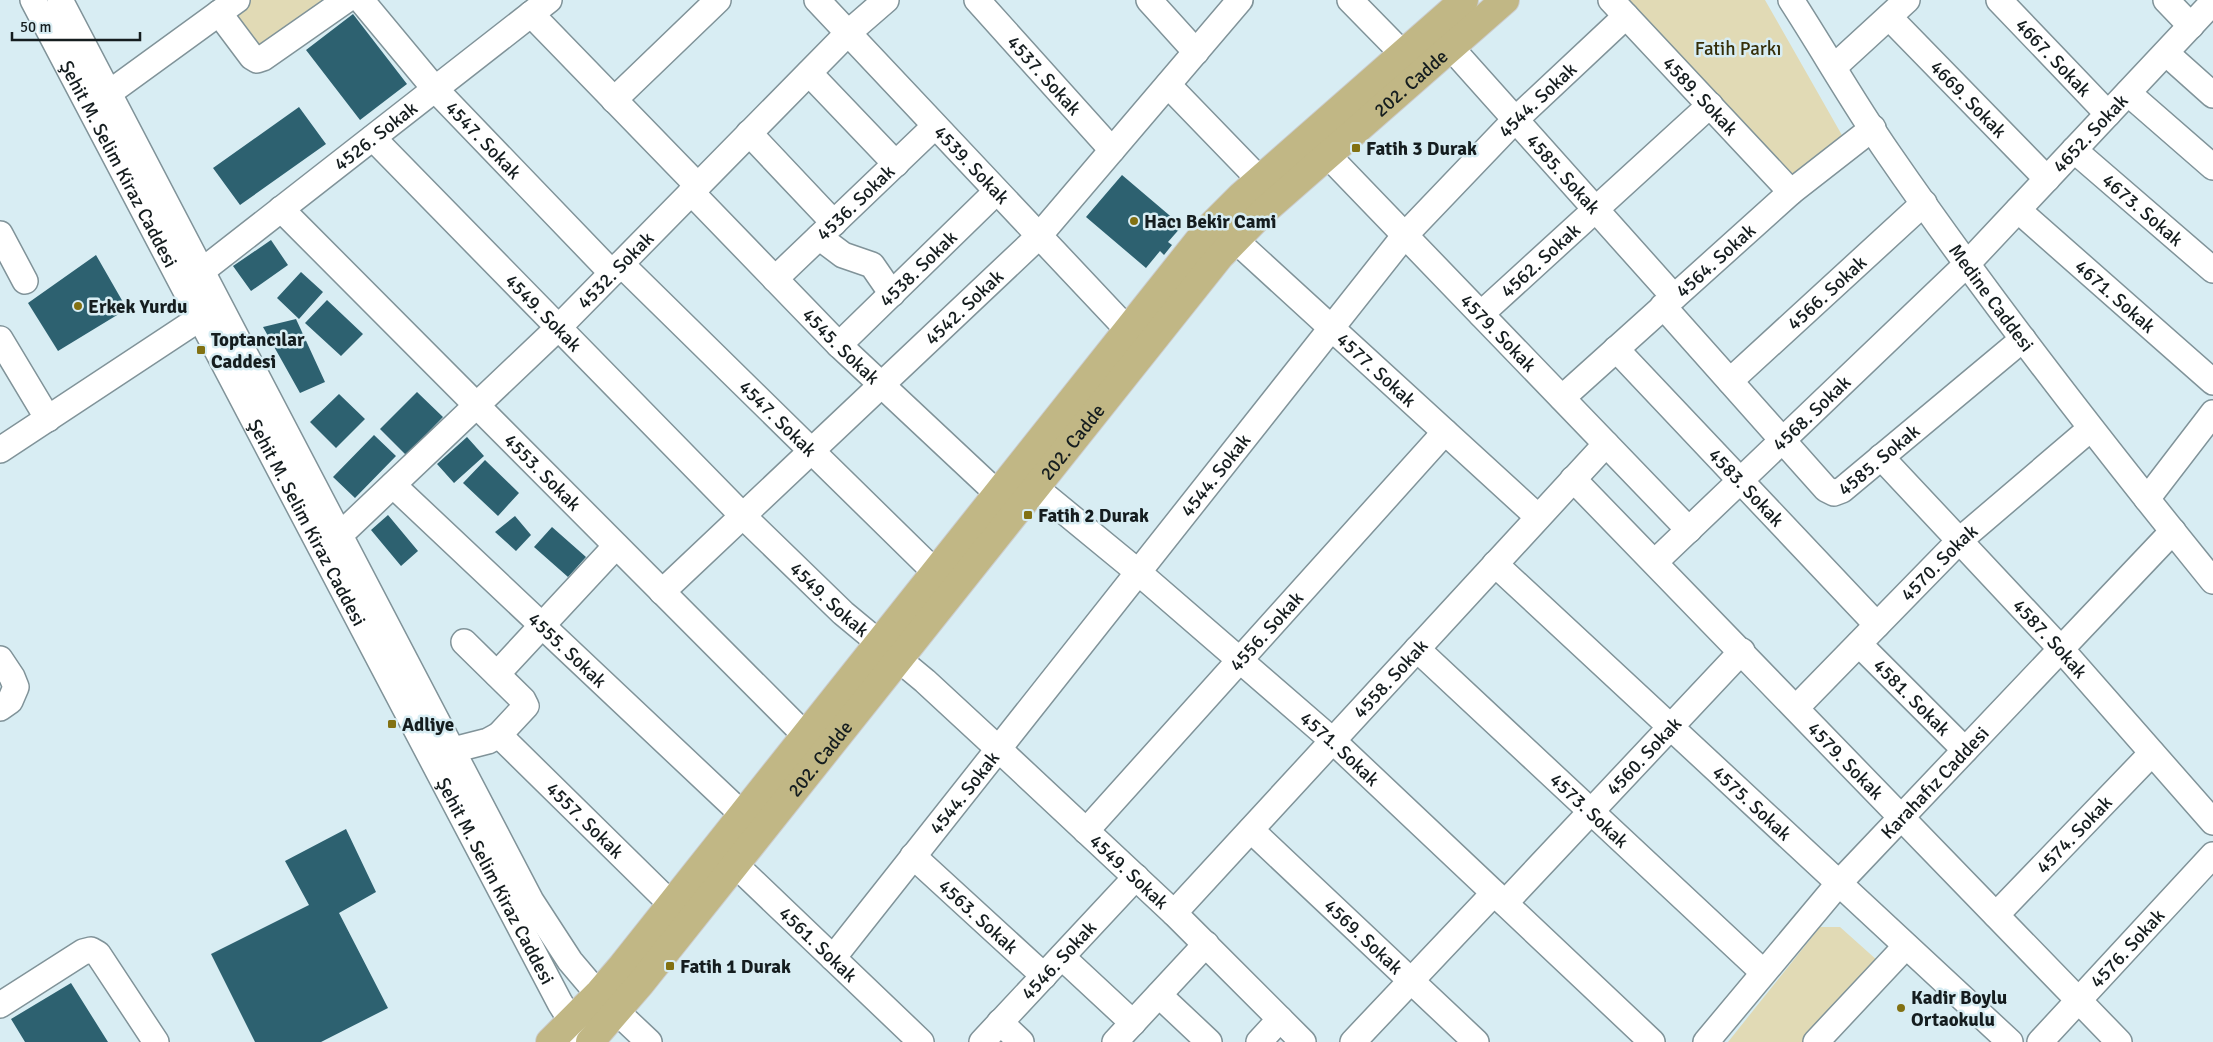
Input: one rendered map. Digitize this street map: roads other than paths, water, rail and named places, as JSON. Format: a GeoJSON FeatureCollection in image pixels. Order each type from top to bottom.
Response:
{"type":"FeatureCollection","features":[{"type":"Feature","properties":{"kind":"main road","name":"202. Cadde"},"geometry":{"type":"LineString","coordinates":[[550,1042],[578,1032],[608,1003],[888,651],[934,571],[1190,249],[1215,221],[1260,180],[1464,0]]}},
{"type":"Feature","properties":{"kind":"main road","name":"202. Cadde"},"geometry":{"type":"LineString","coordinates":[[590,1042],[608,1003],[671,904],[726,855],[742,814],[804,735],[888,651],[1035,488],[1235,240],[1505,0]]}},
{"type":"Feature","properties":{"kind":"street","name":"Şehit M. Selim Kiraz Caddesi"},"geometry":{"type":"LineString","coordinates":[[33,0],[200,318],[441,753],[535,908],[570,961],[608,1003],[649,1042]]}},
{"type":"Feature","properties":{"kind":"street","name":"Şehit M. Selim Kiraz Caddesi"},"geometry":{"type":"LineString","coordinates":[[60,0],[340,535],[441,753],[578,1032]]}},
{"type":"Feature","properties":{"kind":"street"},"geometry":{"type":"LineString","coordinates":[[109,93],[228,6],[252,56],[257,60],[263,58],[346,0]]}},
{"type":"Feature","properties":{"kind":"street","name":"4547. Sokak"},"geometry":{"type":"LineString","coordinates":[[361,0],[435,89],[616,269],[811,452],[934,571]]}},
{"type":"Feature","properties":{"kind":"street"},"geometry":{"type":"LineString","coordinates":[[614,100],[718,0]]}},
{"type":"Feature","properties":{"kind":"street","name":"4539. Sokak"},"geometry":{"type":"LineString","coordinates":[[817,0],[1038,237],[1127,329]]}},
{"type":"Feature","properties":{"kind":"street","name":"4532. Sokak"},"geometry":{"type":"LineString","coordinates":[[340,535],[558,328],[848,33],[886,0]]}},
{"type":"Feature","properties":{"kind":"street","name":"4537. Sokak"},"geometry":{"type":"LineString","coordinates":[[977,0],[1112,150]]}},
{"type":"Feature","properties":{"kind":"street"},"geometry":{"type":"LineString","coordinates":[[1149,0],[1196,52]]}},
{"type":"Feature","properties":{"kind":"street","name":"4542. Sokak"},"geometry":{"type":"LineString","coordinates":[[662,592],[1038,237],[1240,0]]}},
{"type":"Feature","properties":{"kind":"street"},"geometry":{"type":"LineString","coordinates":[[1350,0],[1403,54]]}},
{"type":"Feature","properties":{"kind":"street","name":"Medine Caddesi"},"geometry":{"type":"LineString","coordinates":[[1791,0],[1873,128],[1967,264],[2090,428],[2213,580]]}},
{"type":"Feature","properties":{"kind":"street"},"geometry":{"type":"LineString","coordinates":[[1834,67],[1908,0]]}},
{"type":"Feature","properties":{"kind":"street","name":"4667. Sokak"},"geometry":{"type":"LineString","coordinates":[[1999,0],[2108,114]]}},
{"type":"Feature","properties":{"kind":"street"},"geometry":{"type":"LineString","coordinates":[[2166,0],[2191,26]]}},
{"type":"Feature","properties":{"kind":"street","name":"4652. Sokak"},"geometry":{"type":"LineString","coordinates":[[1967,264],[2213,2]]}},
{"type":"Feature","properties":{"kind":"street","name":"4526. Sokak"},"geometry":{"type":"LineString","coordinates":[[202,271],[540,7]]}},
{"type":"Feature","properties":{"kind":"street","name":"4545. Sokak"},"geometry":{"type":"LineString","coordinates":[[540,7],[614,100],[776,279],[881,386],[997,493]]}},
{"type":"Feature","properties":{"kind":"street","name":"4589. Sokak"},"geometry":{"type":"LineString","coordinates":[[1618,8],[1791,192]]}},
{"type":"Feature","properties":{"kind":"street","name":"4544. Sokak"},"geometry":{"type":"LineString","coordinates":[[833,958],[1405,235],[1515,120],[1618,8]]}},
{"type":"Feature","properties":{"kind":"street","name":"4669. Sokak"},"geometry":{"type":"LineString","coordinates":[[1889,17],[2047,179]]}},
{"type":"Feature","properties":{"kind":"street","name":"4585. Sokak"},"geometry":{"type":"LineString","coordinates":[[1433,28],[1595,209],[1730,380],[1826,489],[1834,493],[1842,490],[2023,339]]}},
{"type":"Feature","properties":{"kind":"street"},"geometry":{"type":"LineString","coordinates":[[2166,52],[2213,95]]}},
{"type":"Feature","properties":{"kind":"street"},"geometry":{"type":"LineString","coordinates":[[809,73],[896,164]]}},
{"type":"Feature","properties":{"kind":"street"},"geometry":{"type":"LineString","coordinates":[[1168,85],[1260,180]]}},
{"type":"Feature","properties":{"kind":"street"},"geometry":{"type":"LineString","coordinates":[[2128,93],[2213,167]]}},
{"type":"Feature","properties":{"kind":"street","name":"4562. Sokak"},"geometry":{"type":"LineString","coordinates":[[1481,314],[1710,105]]}},
{"type":"Feature","properties":{"kind":"street","name":"4536. Sokak"},"geometry":{"type":"LineString","coordinates":[[776,279],[935,126]]}},
{"type":"Feature","properties":{"kind":"street","name":"4564. Sokak"},"geometry":{"type":"LineString","coordinates":[[1562,398],[1791,192],[1873,128]]}},
{"type":"Feature","properties":{"kind":"street"},"geometry":{"type":"LineString","coordinates":[[749,133],[826,230],[843,255],[872,265],[892,294]]}},
{"type":"Feature","properties":{"kind":"street","name":"4579. Sokak"},"geometry":{"type":"LineString","coordinates":[[1310,136],[1689,530]]}},
{"type":"Feature","properties":{"kind":"street","name":"4549. Sokak"},"geometry":{"type":"LineString","coordinates":[[373,138],[743,516],[843,613],[925,681],[1136,877],[1304,1042]]}},
{"type":"Feature","properties":{"kind":"street","name":"4673. Sokak"},"geometry":{"type":"LineString","coordinates":[[2074,150],[2213,270]]}},
{"type":"Feature","properties":{"kind":"street","name":"4538. Sokak"},"geometry":{"type":"LineString","coordinates":[[840,345],[996,192]]}},
{"type":"Feature","properties":{"kind":"street","name":"4566. Sokak"},"geometry":{"type":"LineString","coordinates":[[1730,380],[1924,203]]}},
{"type":"Feature","properties":{"kind":"street","name":"4553. Sokak"},"geometry":{"type":"LineString","coordinates":[[281,209],[804,735]]}},
{"type":"Feature","properties":{"kind":"street","name":"4671. Sokak"},"geometry":{"type":"LineString","coordinates":[[2018,210],[2213,382]]}},
{"type":"Feature","properties":{"kind":"street","name":"4577. Sokak"},"geometry":{"type":"LineString","coordinates":[[1215,221],[1538,517]]}},
{"type":"Feature","properties":{"kind":"street"},"geometry":{"type":"LineString","coordinates":[[0,234],[25,280]]}},
{"type":"Feature","properties":{"kind":"street","name":"4568. Sokak"},"geometry":{"type":"LineString","coordinates":[[1655,562],[1967,264]]}},
{"type":"Feature","properties":{"kind":"street"},"geometry":{"type":"LineString","coordinates":[[0,450],[200,318]]}},
{"type":"Feature","properties":{"kind":"street"},"geometry":{"type":"LineString","coordinates":[[0,339],[48,418]]}},
{"type":"Feature","properties":{"kind":"street","name":"4583. Sokak"},"geometry":{"type":"LineString","coordinates":[[1616,349],[1877,625]]}},
{"type":"Feature","properties":{"kind":"street"},"geometry":{"type":"LineString","coordinates":[[2147,499],[2213,414]]}},
{"type":"Feature","properties":{"kind":"street","name":"4570. Sokak"},"geometry":{"type":"LineString","coordinates":[[1796,708],[1960,540],[2090,428]]}},
{"type":"Feature","properties":{"kind":"street","name":"4556. Sokak"},"geometry":{"type":"LineString","coordinates":[[1086,831],[1445,432]]}},
{"type":"Feature","properties":{"kind":"street","name":"4558. Sokak"},"geometry":{"type":"LineString","coordinates":[[1174,913],[1606,444]]}},
{"type":"Feature","properties":{"kind":"street","name":"4587. Sokak"},"geometry":{"type":"LineString","coordinates":[[1881,457],[2062,649],[2213,822]]}},
{"type":"Feature","properties":{"kind":"street","name":"4571. Sokak"},"geometry":{"type":"LineString","coordinates":[[1014,470],[1138,572],[1332,740],[1652,1042]]}},
{"type":"Feature","properties":{"kind":"street","name":"4579. Sokak"},"geometry":{"type":"LineString","coordinates":[[1573,479],[2119,1042]]}},
{"type":"Feature","properties":{"kind":"street","name":"4555. Sokak"},"geometry":{"type":"LineString","coordinates":[[392,485],[742,814]]}},
{"type":"Feature","properties":{"kind":"street","name":"Karahafız Caddesi"},"geometry":{"type":"LineString","coordinates":[[1706,1042],[1839,883],[2173,531]]}},
{"type":"Feature","properties":{"kind":"street"},"geometry":{"type":"LineString","coordinates":[[497,674],[616,546]]}},
{"type":"Feature","properties":{"kind":"street","name":"4575. Sokak"},"geometry":{"type":"LineString","coordinates":[[1495,564],[2010,1042]]}},
{"type":"Feature","properties":{"kind":"street"},"geometry":{"type":"LineString","coordinates":[[441,753],[478,745],[499,735],[526,706],[523,700],[464,642]]}},
{"type":"Feature","properties":{"kind":"street","name":"4581. Sokak"},"geometry":{"type":"LineString","coordinates":[[1859,644],[1966,750]]}},
{"type":"Feature","properties":{"kind":"street","name":"4573. Sokak"},"geometry":{"type":"LineString","coordinates":[[1417,649],[1763,972]]}},
{"type":"Feature","properties":{"kind":"street","name":"4560. Sokak"},"geometry":{"type":"LineString","coordinates":[[1353,1042],[1411,980],[1591,812],[1742,652]]}},
{"type":"Feature","properties":{"kind":"street"},"geometry":{"type":"LineString","coordinates":[[0,659],[12,677],[16,688],[10,701],[0,708]]}},
{"type":"Feature","properties":{"kind":"street","name":"4557. Sokak"},"geometry":{"type":"LineString","coordinates":[[499,735],[671,904]]}},
{"type":"Feature","properties":{"kind":"street","name":"4574. Sokak"},"geometry":{"type":"LineString","coordinates":[[1996,915],[2152,753]]}},
{"type":"Feature","properties":{"kind":"street","name":"4569. Sokak"},"geometry":{"type":"LineString","coordinates":[[1250,830],[1476,1042]]}},
{"type":"Feature","properties":{"kind":"street","name":"4561. Sokak"},"geometry":{"type":"LineString","coordinates":[[726,855],[921,1042]]}},
{"type":"Feature","properties":{"kind":"street","name":"4576. Sokak"},"geometry":{"type":"LineString","coordinates":[[2040,1042],[2213,855]]}},
{"type":"Feature","properties":{"kind":"street","name":"4563. Sokak"},"geometry":{"type":"LineString","coordinates":[[914,856],[1044,976]]}},
{"type":"Feature","properties":{"kind":"street","name":"4546. Sokak"},"geometry":{"type":"LineString","coordinates":[[982,1042],[1136,877]]}},
{"type":"Feature","properties":{"kind":"street"},"geometry":{"type":"LineString","coordinates":[[1115,1042],[1206,944]]}},
{"type":"Feature","properties":{"kind":"street"},"geometry":{"type":"LineString","coordinates":[[1816,1042],[1906,946]]}},
{"type":"Feature","properties":{"kind":"street"},"geometry":{"type":"LineString","coordinates":[[0,1005],[83,952],[91,950],[98,954],[156,1042]]}},
{"type":"Feature","properties":{"kind":"street"},"geometry":{"type":"LineString","coordinates":[[1062,957],[1133,1023]]}},
{"type":"Feature","properties":{"kind":"street"},"geometry":{"type":"LineString","coordinates":[[1159,995],[1209,1042]]}},
{"type":"Feature","properties":{"kind":"street"},"geometry":{"type":"LineString","coordinates":[[1259,1042],[1280,1019]]}},
{"type":"Feature","properties":{"kind":"street"},"geometry":{"type":"LineString","coordinates":[[1000,1022],[1021,1042]]}},
{"type":"Feature","properties":{"kind":"place","name":"Fatih 3 Durak"},"geometry":{"type":"Point","coordinates":[1356,148]}},
{"type":"Feature","properties":{"kind":"place","name":"Hacı Bekir Cami"},"geometry":{"type":"Point","coordinates":[1134,221]}},
{"type":"Feature","properties":{"kind":"place","name":"Erkek Yurdu"},"geometry":{"type":"Point","coordinates":[78,306]}},
{"type":"Feature","properties":{"kind":"place","name":"Toptancılar Caddesi"},"geometry":{"type":"Point","coordinates":[201,350]}},
{"type":"Feature","properties":{"kind":"place","name":"Fatih 2 Durak"},"geometry":{"type":"Point","coordinates":[1028,515]}},
{"type":"Feature","properties":{"kind":"place","name":"Adliye"},"geometry":{"type":"Point","coordinates":[392,724]}},
{"type":"Feature","properties":{"kind":"place","name":"Fatih 1 Durak"},"geometry":{"type":"Point","coordinates":[670,966]}},
{"type":"Feature","properties":{"kind":"place","name":"Kadir Boylu Ortaokulu"},"geometry":{"type":"Point","coordinates":[1901,1008]}},
{"type":"Feature","properties":{"kind":"park label","name":"Fatih Parkı"},"geometry":{"type":"Point","coordinates":[1738,48]}}]}
